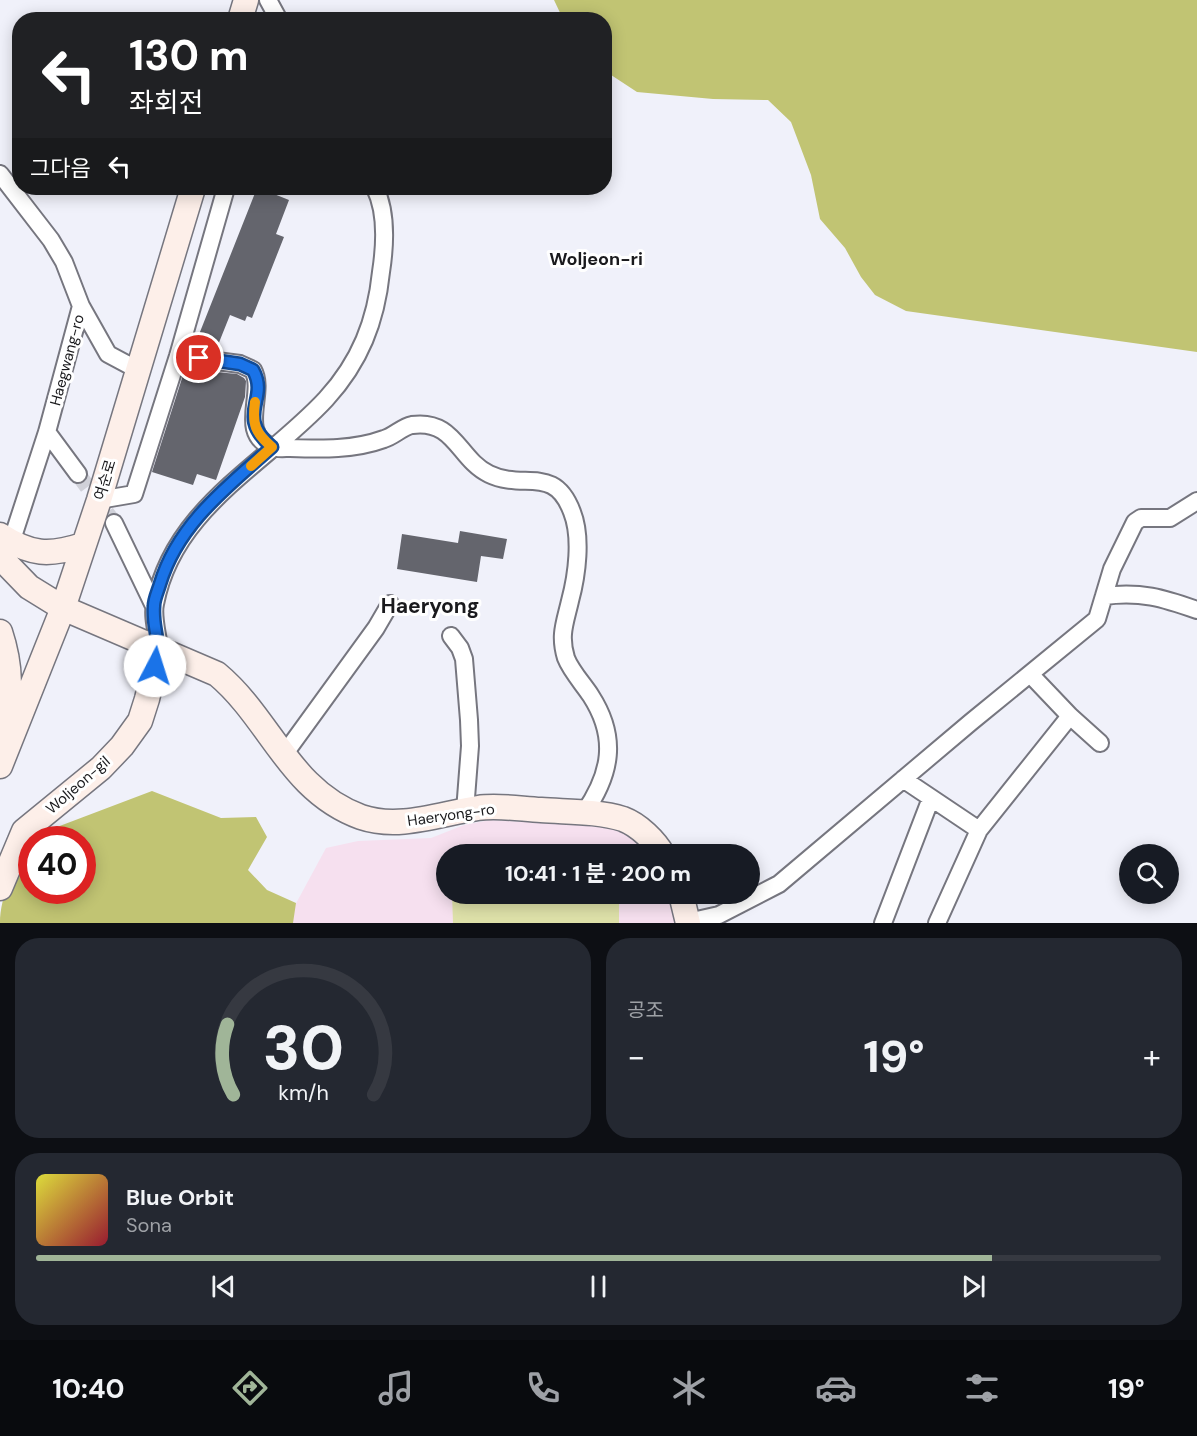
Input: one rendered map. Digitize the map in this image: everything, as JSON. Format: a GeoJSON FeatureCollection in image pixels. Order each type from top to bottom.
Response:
{"type":"FeatureCollection","features":[{"type":"Feature","properties":{"kind":"main road","name":"여순로"},"geometry":{"type":"LineString","coordinates":[[1,764],[63,608],[99,500],[191,195]]}},
{"type":"Feature","properties":{"kind":"main road"},"geometry":{"type":"LineString","coordinates":[[4,549],[46,554],[83,545]]}},
{"type":"Feature","properties":{"kind":"main road","name":"Haeryong-ro"},"geometry":{"type":"LineString","coordinates":[[4,549],[29,587],[63,608],[217,674],[233,687],[284,756],[316,792],[342,808],[362,817],[400,822],[496,807],[584,813],[622,819],[636,825],[653,844]]}},
{"type":"Feature","properties":{"kind":"main road"},"geometry":{"type":"LineString","coordinates":[[0,632],[7,654],[11,685],[1,764]]}},
{"type":"Feature","properties":{"kind":"main road","name":"Woljeon-gil"},"geometry":{"type":"LineString","coordinates":[[0,888],[24,831],[101,768],[140,721],[159,649]]}},
{"type":"Feature","properties":{"kind":"main road"},"geometry":{"type":"LineString","coordinates":[[684,904],[688,922]]}},
{"type":"Feature","properties":{"kind":"street","name":"Haegwang-ro"},"geometry":{"type":"LineString","coordinates":[[0,174],[12,190]]}},
{"type":"Feature","properties":{"kind":"street","name":"Haegwang-ro"},"geometry":{"type":"LineString","coordinates":[[4,549],[47,432],[81,306],[64,262],[51,240],[16,195]]}},
{"type":"Feature","properties":{"kind":"street"},"geometry":{"type":"LineString","coordinates":[[99,500],[134,494],[178,356],[224,195]]}},
{"type":"Feature","properties":{"kind":"street","name":"Woljeon-gil"},"geometry":{"type":"LineString","coordinates":[[159,649],[154,606],[163,574],[187,528],[210,503],[326,399],[347,371],[371,328],[383,262],[382,212],[377,195]]}},
{"type":"Feature","properties":{"kind":"street"},"geometry":{"type":"LineString","coordinates":[[81,306],[108,354],[138,370]]}},
{"type":"Feature","properties":{"kind":"street"},"geometry":{"type":"LineString","coordinates":[[178,356],[240,364],[253,370],[258,383],[253,417],[255,428],[259,436],[272,447],[320,449],[356,447],[386,439],[404,428],[425,425],[449,433],[469,458],[487,473],[507,480],[543,481],[555,485],[561,491],[573,513],[578,545],[570,600],[562,628],[566,659],[599,708],[607,730],[607,771],[598,793],[584,813]]}},
{"type":"Feature","properties":{"kind":"street"},"geometry":{"type":"LineString","coordinates":[[47,432],[78,474]]}},
{"type":"Feature","properties":{"kind":"street"},"geometry":{"type":"LineString","coordinates":[[688,922],[719,915],[779,884],[1097,619],[1112,569],[1135,522],[1142,518],[1170,518],[1197,501]]}},
{"type":"Feature","properties":{"kind":"street"},"geometry":{"type":"LineString","coordinates":[[114,523],[154,606]]}},
{"type":"Feature","properties":{"kind":"street"},"geometry":{"type":"LineString","coordinates":[[1104,596],[1126,593],[1160,597],[1197,610]]}},
{"type":"Feature","properties":{"kind":"street"},"geometry":{"type":"LineString","coordinates":[[284,756],[376,628],[390,604]]}},
{"type":"Feature","properties":{"kind":"street"},"geometry":{"type":"LineString","coordinates":[[451,636],[460,648],[464,659],[469,720],[470,746],[465,811]]}},
{"type":"Feature","properties":{"kind":"street"},"geometry":{"type":"LineString","coordinates":[[1030,674],[1070,716],[1100,743]]}},
{"type":"Feature","properties":{"kind":"street"},"geometry":{"type":"LineString","coordinates":[[937,923],[979,830],[1070,716]]}},
{"type":"Feature","properties":{"kind":"street"},"geometry":{"type":"LineString","coordinates":[[903,779],[979,830]]}},
{"type":"Feature","properties":{"kind":"street"},"geometry":{"type":"LineString","coordinates":[[883,923],[931,798]]}},
{"type":"Feature","properties":{"kind":"shaded area"},"geometry":{"type":"Polygon","coordinates":[[[490,820],[615,827],[641,844],[436,844],[436,904],[672,904],[679,923],[291,923],[293,909],[326,848],[358,841],[431,838],[464,825],[490,820]]]}},
{"type":"Feature","properties":{"kind":"green space"},"geometry":{"type":"Polygon","coordinates":[[[554,0],[1197,0],[1197,352],[906,311],[875,295],[861,277],[845,248],[820,219],[811,175],[791,122],[768,100],[713,99],[637,92],[612,76],[612,12],[560,12],[554,0]]]}},
{"type":"Feature","properties":{"kind":"green space"},"geometry":{"type":"Polygon","coordinates":[[[152,791],[221,818],[256,817],[267,837],[248,870],[267,890],[296,903],[293,923],[0,923],[6,891],[18,863],[18,904],[96,904],[96,826],[60,826],[152,791]]]}},
{"type":"Feature","properties":{"kind":"green space"},"geometry":{"type":"Polygon","coordinates":[[[452,904],[619,904],[619,923],[453,923],[452,904]]]}},
{"type":"Feature","properties":{"kind":"building"},"geometry":{"type":"Polygon","coordinates":[[[254,195],[276,195],[289,200],[276,234],[284,237],[252,318],[247,316],[245,321],[230,315],[218,345],[198,337],[254,195]]]}},
{"type":"Feature","properties":{"kind":"building"},"geometry":{"type":"Polygon","coordinates":[[[185,369],[237,374],[246,381],[245,397],[216,480],[197,474],[193,485],[152,472],[185,369]]]}},
{"type":"Feature","properties":{"kind":"building"},"geometry":{"type":"Polygon","coordinates":[[[460,531],[507,539],[503,559],[481,556],[477,582],[397,569],[402,534],[458,543],[460,531]]]}},
{"type":"Feature","properties":{"kind":"tunnel"},"geometry":{"type":"LineString","coordinates":[[78,474],[114,523]]}},
{"type":"Feature","properties":{"kind":"slow traffic"},"geometry":{"type":"LineString","coordinates":[[251,466],[272,447],[259,436],[255,428],[253,417],[255,402]]}},
{"type":"Feature","properties":{"kind":"district","name":"Woljeon-ri"},"geometry":{"type":"Point","coordinates":[596,259]}},
{"type":"Feature","properties":{"kind":"district","name":"Haeryong"},"geometry":{"type":"Point","coordinates":[430,606]}},
{"type":"Feature","properties":{"kind":"route"},"geometry":{"type":"LineString","coordinates":[[155,666],[159,649],[154,606],[163,574],[175,548],[187,528],[210,503],[272,447],[259,436],[255,428],[253,417],[258,383],[253,370],[240,364],[199,358]]}}]}
